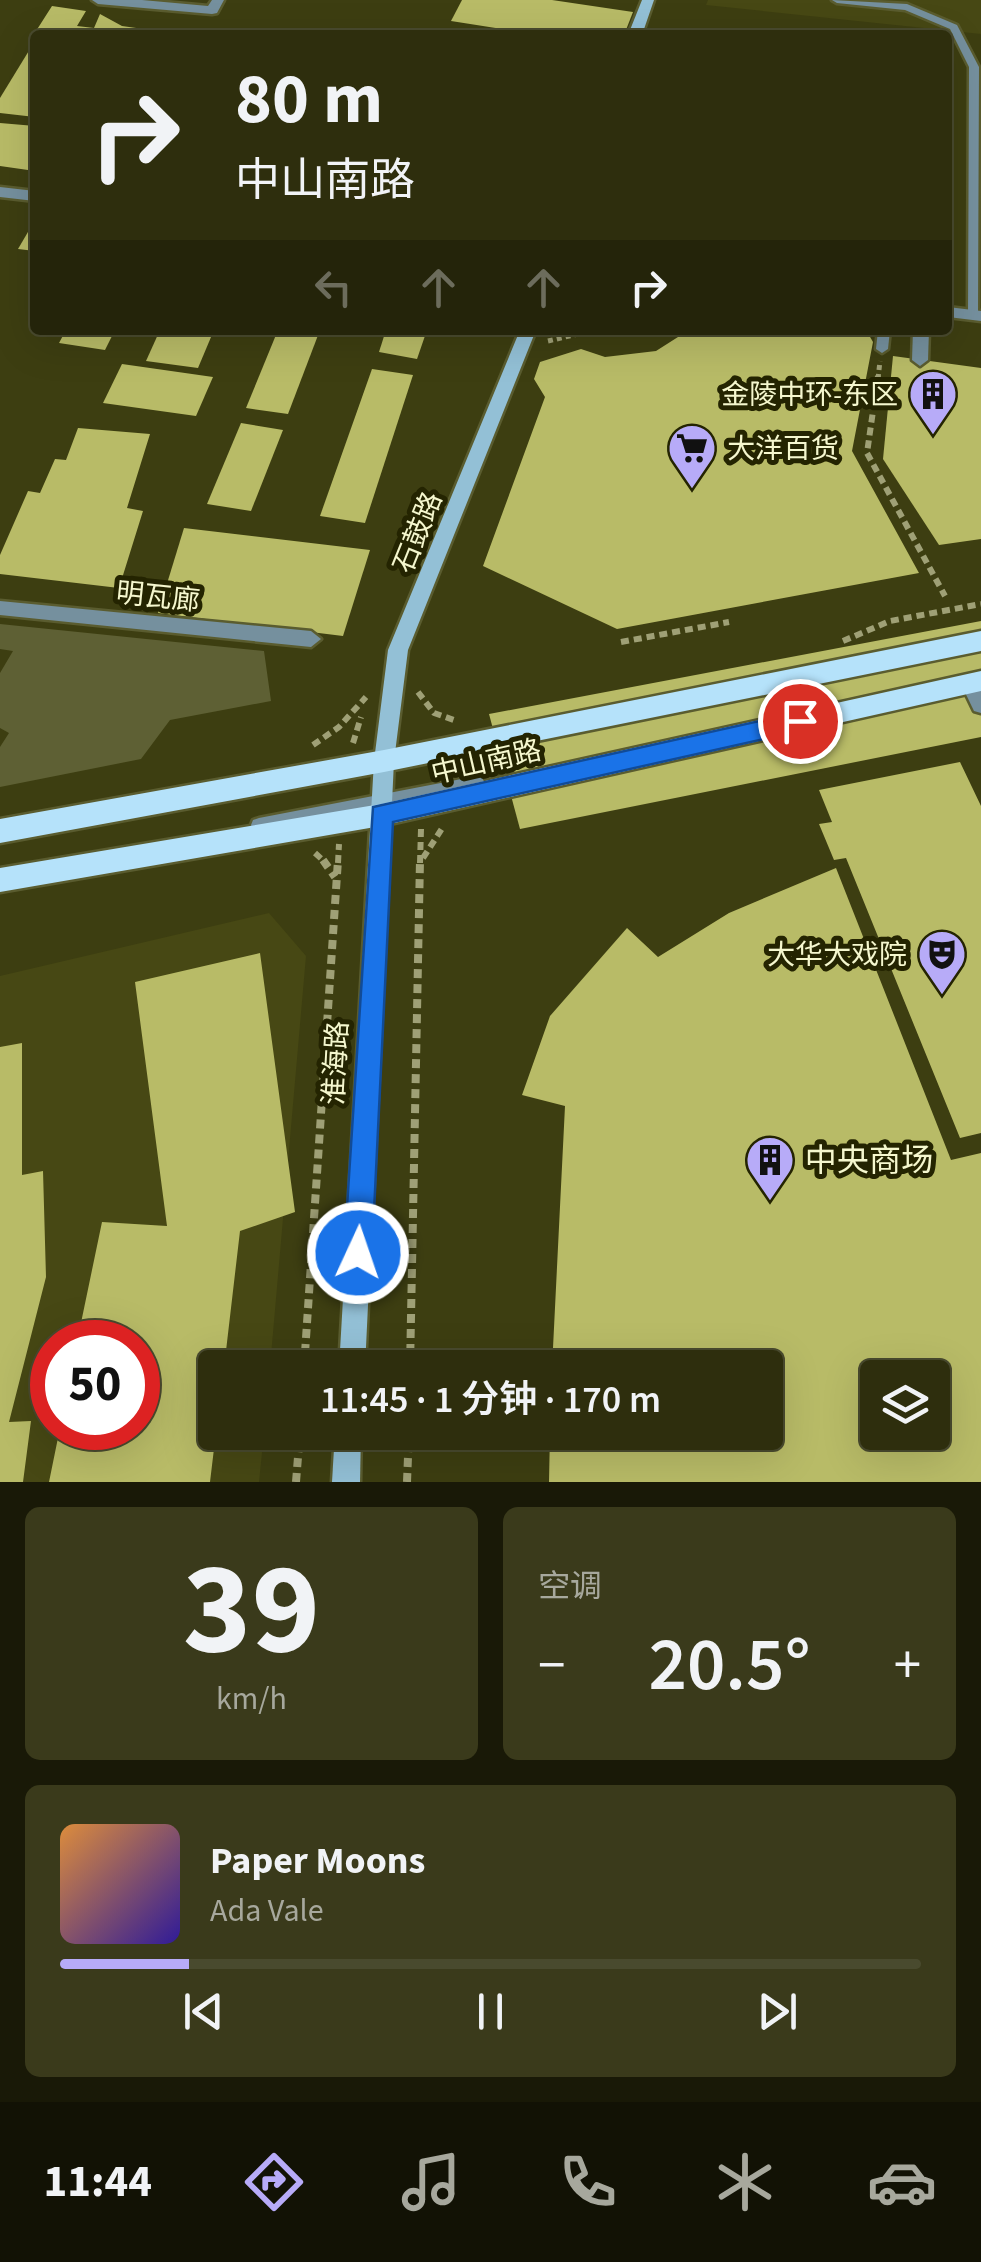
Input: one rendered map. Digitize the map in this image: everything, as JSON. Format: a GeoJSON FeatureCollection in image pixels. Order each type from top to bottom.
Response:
{"type":"FeatureCollection","features":[{"type":"Feature","properties":{"kind":"main road","name":"中山南路"},"geometry":{"type":"LineString","coordinates":[[0,831],[384,761],[981,641]]}},
{"type":"Feature","properties":{"kind":"main road","name":"中山南路"},"geometry":{"type":"LineString","coordinates":[[0,878],[381,814],[800,721]]}},
{"type":"Feature","properties":{"kind":"street"},"geometry":{"type":"LineString","coordinates":[[98,0],[212,10],[218,0]]}},
{"type":"Feature","properties":{"kind":"street"},"geometry":{"type":"LineString","coordinates":[[638,30],[648,0]]}},
{"type":"Feature","properties":{"kind":"street"},"geometry":{"type":"LineString","coordinates":[[0,192],[30,195]]}},
{"type":"Feature","properties":{"kind":"street"},"geometry":{"type":"LineString","coordinates":[[952,313],[978,316]]}},
{"type":"Feature","properties":{"kind":"street","name":"石鼓路"},"geometry":{"type":"LineString","coordinates":[[384,761],[398,650],[526,335]]}},
{"type":"Feature","properties":{"kind":"street"},"geometry":{"type":"LineString","coordinates":[[920,360],[921,335]]}},
{"type":"Feature","properties":{"kind":"street","name":"明瓦廊"},"geometry":{"type":"LineString","coordinates":[[0,608],[312,639]]}},
{"type":"Feature","properties":{"kind":"street"},"geometry":{"type":"LineString","coordinates":[[976,683],[981,706]]}},
{"type":"Feature","properties":{"kind":"street","name":"淮海路"},"geometry":{"type":"LineString","coordinates":[[353,1350],[384,761]]}},
{"type":"Feature","properties":{"kind":"street"},"geometry":{"type":"LineString","coordinates":[[346,1482],[347,1450]]}},
{"type":"Feature","properties":{"kind":"lane"},"geometry":{"type":"LineString","coordinates":[[837,0],[907,7],[954,27],[974,67],[978,316]]}},
{"type":"Feature","properties":{"kind":"lane"},"geometry":{"type":"LineString","coordinates":[[882,350],[884,335]]}},
{"type":"Feature","properties":{"kind":"lane"},"geometry":{"type":"LineString","coordinates":[[0,878],[976,683]]}},
{"type":"Feature","properties":{"kind":"path"},"geometry":{"type":"LineString","coordinates":[[545,342],[574,335]]}},
{"type":"Feature","properties":{"kind":"path"},"geometry":{"type":"LineString","coordinates":[[882,350],[866,452],[946,596]]}},
{"type":"Feature","properties":{"kind":"path"},"geometry":{"type":"LineString","coordinates":[[622,642],[729,622]]}},
{"type":"Feature","properties":{"kind":"path"},"geometry":{"type":"LineString","coordinates":[[417,704],[417,685],[427,706],[455,720]]}},
{"type":"Feature","properties":{"kind":"path"},"geometry":{"type":"LineString","coordinates":[[305,749],[340,726],[370,691]]}},
{"type":"Feature","properties":{"kind":"path"},"geometry":{"type":"LineString","coordinates":[[410,1350],[420,818]]}},
{"type":"Feature","properties":{"kind":"path"},"geometry":{"type":"LineString","coordinates":[[422,864],[430,843],[446,825]]}},
{"type":"Feature","properties":{"kind":"path"},"geometry":{"type":"LineString","coordinates":[[304,850],[322,857],[337,881]]}},
{"type":"Feature","properties":{"kind":"path"},"geometry":{"type":"LineString","coordinates":[[296,1482],[299,1450]]}},
{"type":"Feature","properties":{"kind":"path"},"geometry":{"type":"LineString","coordinates":[[408,1482],[409,1450]]}},
{"type":"Feature","properties":{"kind":"shaded area"},"geometry":{"type":"Polygon","coordinates":[[[708,0],[981,0],[981,34],[952,30],[706,5],[708,0]]]}},
{"type":"Feature","properties":{"kind":"shaded area"},"geometry":{"type":"Polygon","coordinates":[[[269,913],[306,956],[271,1350],[198,1350],[198,1450],[262,1450],[259,1482],[0,1482],[0,976],[269,913]]]}},
{"type":"Feature","properties":{"kind":"green space"},"geometry":{"type":"Polygon","coordinates":[[[0,624],[264,651],[271,701],[170,720],[141,759],[0,787],[0,747],[9,733],[0,728],[0,673],[13,651],[0,649],[0,624]]]}},
{"type":"Feature","properties":{"kind":"building"},"geometry":{"type":"Polygon","coordinates":[[[462,0],[552,0],[633,12],[626,30],[508,30],[451,21],[462,0]]]}},
{"type":"Feature","properties":{"kind":"building"},"geometry":{"type":"Polygon","coordinates":[[[52,6],[86,11],[77,26],[94,28],[100,14],[122,26],[150,30],[37,30],[52,6]]]}},
{"type":"Feature","properties":{"kind":"building"},"geometry":{"type":"Polygon","coordinates":[[[30,49],[30,116],[0,113],[0,98],[30,49]]]}},
{"type":"Feature","properties":{"kind":"building"},"geometry":{"type":"Polygon","coordinates":[[[0,123],[30,126],[30,170],[0,166],[0,123]]]}},
{"type":"Feature","properties":{"kind":"building"},"geometry":{"type":"Polygon","coordinates":[[[30,229],[30,250],[18,249],[30,229]]]}},
{"type":"Feature","properties":{"kind":"building"},"geometry":{"type":"Polygon","coordinates":[[[63,335],[112,335],[105,350],[59,343],[63,335]]]}},
{"type":"Feature","properties":{"kind":"building"},"geometry":{"type":"Polygon","coordinates":[[[158,335],[212,335],[198,368],[146,361],[158,335]]]}},
{"type":"Feature","properties":{"kind":"building"},"geometry":{"type":"Polygon","coordinates":[[[276,335],[318,335],[288,414],[246,408],[276,335]]]}},
{"type":"Feature","properties":{"kind":"building"},"geometry":{"type":"Polygon","coordinates":[[[384,335],[425,335],[417,359],[379,352],[384,335]]]}},
{"type":"Feature","properties":{"kind":"building","name":"大洋百货"},"geometry":{"type":"Polygon","coordinates":[[[681,335],[869,335],[873,342],[852,451],[919,573],[617,629],[483,566],[545,397],[534,379],[540,362],[581,349],[605,357],[656,351],[681,335]]]}},
{"type":"Feature","properties":{"kind":"building","name":"金陵中环-东区"},"geometry":{"type":"Polygon","coordinates":[[[893,356],[981,368],[981,539],[939,545],[883,459],[893,356]]]}},
{"type":"Feature","properties":{"kind":"building"},"geometry":{"type":"Polygon","coordinates":[[[122,364],[213,377],[196,416],[103,403],[122,364]]]}},
{"type":"Feature","properties":{"kind":"building"},"geometry":{"type":"Polygon","coordinates":[[[372,369],[413,375],[365,523],[320,516],[372,369]]]}},
{"type":"Feature","properties":{"kind":"building"},"geometry":{"type":"Polygon","coordinates":[[[241,423],[283,430],[251,511],[207,504],[241,423]]]}},
{"type":"Feature","properties":{"kind":"building"},"geometry":{"type":"Polygon","coordinates":[[[78,428],[150,434],[127,508],[143,511],[119,588],[0,574],[0,555],[28,491],[40,493],[55,459],[66,460],[78,428]]]}},
{"type":"Feature","properties":{"kind":"building"},"geometry":{"type":"Polygon","coordinates":[[[184,528],[370,550],[343,636],[158,613],[184,528]]]}},
{"type":"Feature","properties":{"kind":"building"},"geometry":{"type":"Polygon","coordinates":[[[981,621],[981,737],[520,829],[489,714],[981,621]]]}},
{"type":"Feature","properties":{"kind":"building","name":"大华大戏院"},"geometry":{"type":"Polygon","coordinates":[[[960,762],[981,806],[981,1133],[960,1138],[846,858],[834,860],[819,824],[832,822],[819,790],[960,762]]]}},
{"type":"Feature","properties":{"kind":"building","name":"中央商场"},"geometry":{"type":"Polygon","coordinates":[[[836,868],[951,1160],[981,1153],[981,1482],[549,1482],[550,1450],[783,1450],[783,1350],[553,1350],[565,1106],[522,1095],[550,1016],[627,928],[658,957],[729,913],[836,868]]]}},
{"type":"Feature","properties":{"kind":"building"},"geometry":{"type":"Polygon","coordinates":[[[260,953],[295,1212],[240,1231],[226,1350],[198,1350],[198,1450],[214,1450],[210,1482],[49,1482],[56,1450],[160,1450],[160,1320],[82,1320],[102,1222],[167,1226],[135,982],[260,953]]]}},
{"type":"Feature","properties":{"kind":"building"},"geometry":{"type":"Polygon","coordinates":[[[22,1043],[22,1175],[43,1171],[46,1277],[35,1320],[30,1320],[30,1340],[9,1422],[30,1421],[23,1482],[0,1482],[0,1047],[22,1043]]]}},
{"type":"Feature","properties":{"kind":"place","name":"金陵中环-东区"},"geometry":{"type":"Point","coordinates":[933,436]}},
{"type":"Feature","properties":{"kind":"place","name":"大洋百货"},"geometry":{"type":"Point","coordinates":[692,490]}},
{"type":"Feature","properties":{"kind":"place","name":"大华大戏院"},"geometry":{"type":"Point","coordinates":[942,996]}},
{"type":"Feature","properties":{"kind":"place","name":"中央商场"},"geometry":{"type":"Point","coordinates":[770,1202]}},
{"type":"Feature","properties":{"kind":"route"},"geometry":{"type":"LineString","coordinates":[[358,1253],[381,814],[800,721]]}}]}
